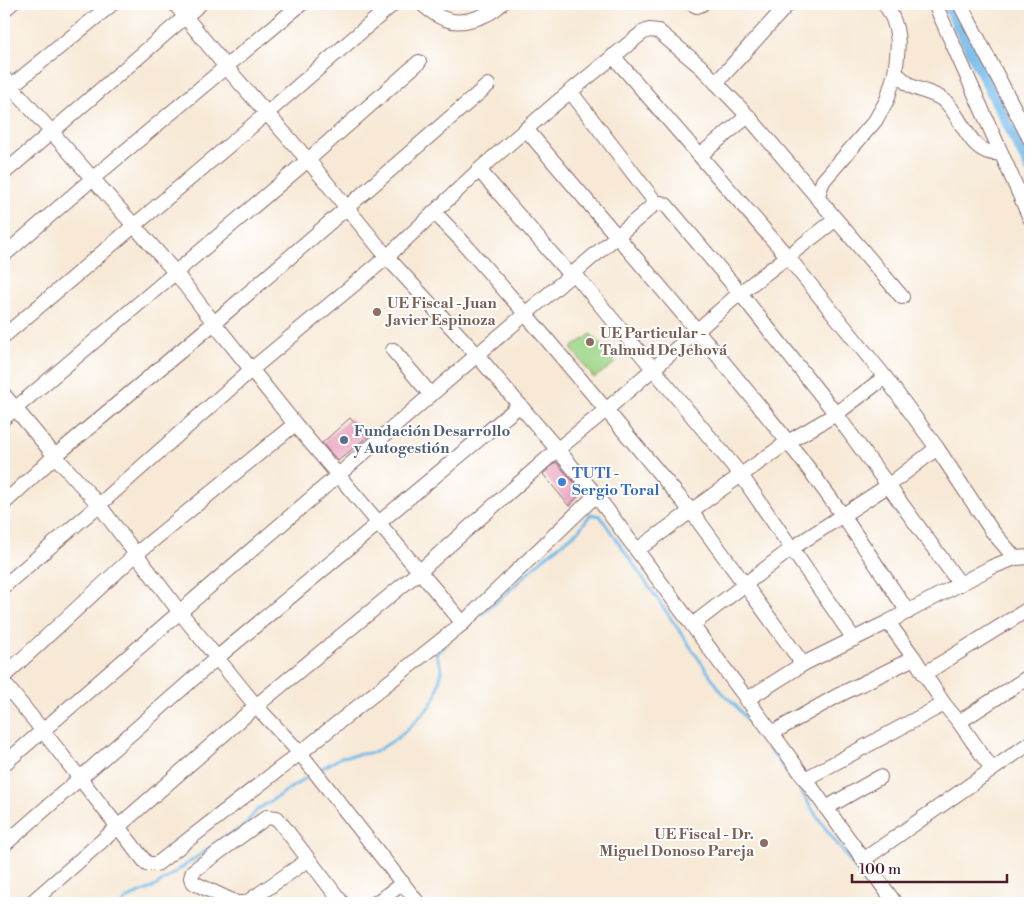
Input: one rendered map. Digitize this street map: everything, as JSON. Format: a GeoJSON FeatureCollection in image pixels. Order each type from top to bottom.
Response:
{"type":"FeatureCollection","features":[{"type":"Feature","properties":{"kind":"street"},"geometry":{"type":"LineString","coordinates":[[4,10],[11,4]]}},
{"type":"Feature","properties":{"kind":"street"},"geometry":{"type":"LineString","coordinates":[[112,4],[6,86],[52,132],[175,272],[295,424],[463,623]]}},
{"type":"Feature","properties":{"kind":"street"},"geometry":{"type":"LineString","coordinates":[[174,4],[226,67],[308,160],[387,256],[477,355],[596,495],[895,903]]}},
{"type":"Feature","properties":{"kind":"street"},"geometry":{"type":"LineString","coordinates":[[4,173],[200,4]]}},
{"type":"Feature","properties":{"kind":"street"},"geometry":{"type":"LineString","coordinates":[[4,255],[301,4]]}},
{"type":"Feature","properties":{"kind":"street"},"geometry":{"type":"LineString","coordinates":[[4,336],[268,113],[393,4]]}},
{"type":"Feature","properties":{"kind":"street"},"geometry":{"type":"LineString","coordinates":[[422,4],[433,13],[447,20],[464,21],[482,16],[501,4]]}},
{"type":"Feature","properties":{"kind":"street"},"geometry":{"type":"LineString","coordinates":[[693,4],[697,6],[702,4]]}},
{"type":"Feature","properties":{"kind":"street"},"geometry":{"type":"LineString","coordinates":[[716,83],[788,4]]}},
{"type":"Feature","properties":{"kind":"street"},"geometry":{"type":"LineString","coordinates":[[817,198],[823,181],[875,121],[887,100],[895,73],[899,37],[896,25],[885,4]]}},
{"type":"Feature","properties":{"kind":"street"},"geometry":{"type":"LineString","coordinates":[[935,4],[1030,218]]}},
{"type":"Feature","properties":{"kind":"street"},"geometry":{"type":"LineString","coordinates":[[960,4],[1030,139]]}},
{"type":"Feature","properties":{"kind":"street"},"geometry":{"type":"LineString","coordinates":[[4,586],[100,505],[252,369],[387,256],[479,170],[570,91],[642,33],[649,30],[658,31],[700,66],[748,116],[902,297]]}},
{"type":"Feature","properties":{"kind":"street"},"geometry":{"type":"LineString","coordinates":[[613,56],[787,256],[885,377],[992,531],[1014,558]]}},
{"type":"Feature","properties":{"kind":"street"},"geometry":{"type":"LineString","coordinates":[[4,418],[308,160],[419,62]]}},
{"type":"Feature","properties":{"kind":"street"},"geometry":{"type":"LineString","coordinates":[[895,73],[913,87],[935,94],[946,102],[957,116],[969,138],[978,147],[988,152],[1001,153]]}},
{"type":"Feature","properties":{"kind":"street"},"geometry":{"type":"LineString","coordinates":[[4,503],[55,456],[214,323],[488,85]]}},
{"type":"Feature","properties":{"kind":"street"},"geometry":{"type":"LineString","coordinates":[[570,91],[656,203]]}},
{"type":"Feature","properties":{"kind":"street"},"geometry":{"type":"LineString","coordinates":[[700,155],[748,116]]}},
{"type":"Feature","properties":{"kind":"street"},"geometry":{"type":"LineString","coordinates":[[526,129],[788,442],[842,515],[908,612]]}},
{"type":"Feature","properties":{"kind":"street"},"geometry":{"type":"LineString","coordinates":[[479,170],[572,274],[741,475],[854,639]]}},
{"type":"Feature","properties":{"kind":"street"},"geometry":{"type":"LineString","coordinates":[[4,764],[525,313],[656,203],[666,205],[740,293],[836,414],[960,584]]}},
{"type":"Feature","properties":{"kind":"street"},"geometry":{"type":"LineString","coordinates":[[434,212],[525,313],[691,511],[803,664]]}},
{"type":"Feature","properties":{"kind":"street"},"geometry":{"type":"LineString","coordinates":[[32,903],[256,706],[420,571],[558,449],[606,410],[740,293],[835,220]]}},
{"type":"Feature","properties":{"kind":"street"},"geometry":{"type":"LineString","coordinates":[[393,350],[431,395]]}},
{"type":"Feature","properties":{"kind":"street"},"geometry":{"type":"LineString","coordinates":[[637,550],[788,442],[836,414],[885,377]]}},
{"type":"Feature","properties":{"kind":"street"},"geometry":{"type":"LineString","coordinates":[[4,395],[55,456],[100,505],[179,611],[256,706],[300,754],[418,903]]}},
{"type":"Feature","properties":{"kind":"street"},"geometry":{"type":"LineString","coordinates":[[4,845],[218,658],[520,406]]}},
{"type":"Feature","properties":{"kind":"street"},"geometry":{"type":"LineString","coordinates":[[4,676],[136,554],[295,424]]}},
{"type":"Feature","properties":{"kind":"street"},"geometry":{"type":"LineString","coordinates":[[692,625],[791,549],[889,485],[936,448]]}},
{"type":"Feature","properties":{"kind":"street"},"geometry":{"type":"LineString","coordinates":[[4,683],[147,864],[157,864],[300,754],[463,623],[596,495]]}},
{"type":"Feature","properties":{"kind":"street"},"geometry":{"type":"LineString","coordinates":[[746,700],[803,664],[908,612],[992,567],[1014,558],[1030,557]]}},
{"type":"Feature","properties":{"kind":"street"},"geometry":{"type":"LineString","coordinates":[[924,674],[1030,608]]}},
{"type":"Feature","properties":{"kind":"street"},"geometry":{"type":"LineString","coordinates":[[888,622],[944,704],[992,769]]}},
{"type":"Feature","properties":{"kind":"street"},"geometry":{"type":"LineString","coordinates":[[772,733],[837,696],[914,658]]}},
{"type":"Feature","properties":{"kind":"street"},"geometry":{"type":"LineString","coordinates":[[959,722],[1030,676]]}},
{"type":"Feature","properties":{"kind":"street"},"geometry":{"type":"LineString","coordinates":[[805,779],[944,704]]}},
{"type":"Feature","properties":{"kind":"street"},"geometry":{"type":"LineString","coordinates":[[864,860],[1030,743]]}},
{"type":"Feature","properties":{"kind":"street"},"geometry":{"type":"LineString","coordinates":[[826,808],[880,777]]}},
{"type":"Feature","properties":{"kind":"street"},"geometry":{"type":"LineString","coordinates":[[308,860],[246,903],[239,903],[194,883],[191,874],[267,817],[277,818],[342,903]]}},
{"type":"Feature","properties":{"kind":"street"},"geometry":{"type":"LineString","coordinates":[[376,903],[403,883]]}},
{"type":"Feature","properties":{"kind":"green space"},"geometry":{"type":"Polygon","coordinates":[[[591,334],[615,363],[594,378],[571,348],[591,334]]]}},
{"type":"Feature","properties":{"kind":"building","name":"Fundación Desarrollo y Autogestión"},"geometry":{"type":"Polygon","coordinates":[[[350,418],[367,437],[338,461],[322,443],[350,418]]]}},
{"type":"Feature","properties":{"kind":"building","name":"TUTI - Sergio Toral"},"geometry":{"type":"Polygon","coordinates":[[[556,462],[582,492],[569,506],[543,474],[556,462]]]}},
{"type":"Feature","properties":{"kind":"waterway"},"geometry":{"type":"LineString","coordinates":[[947,4],[1030,169]]}},
{"type":"Feature","properties":{"kind":"waterway"},"geometry":{"type":"LineString","coordinates":[[482,614],[540,561],[578,531],[591,514],[600,516],[721,691],[737,707],[797,785],[818,818],[881,903]]}},
{"type":"Feature","properties":{"kind":"waterway"},"geometry":{"type":"LineString","coordinates":[[319,770],[342,757],[375,752],[396,739],[411,726],[429,707],[436,696],[442,669],[436,654],[447,644]]}},
{"type":"Feature","properties":{"kind":"waterway"},"geometry":{"type":"LineString","coordinates":[[123,903],[128,898],[154,887],[244,826],[257,810],[312,774]]}},
{"type":"Feature","properties":{"kind":"place","name":"UE Fiscal - Juan Javier Espinoza"},"geometry":{"type":"Point","coordinates":[377,312]}},
{"type":"Feature","properties":{"kind":"place","name":"UE Particular - Talmud De Jehová"},"geometry":{"type":"Point","coordinates":[590,342]}},
{"type":"Feature","properties":{"kind":"place","name":"Fundación Desarrollo y Autogestión"},"geometry":{"type":"Point","coordinates":[344,440]}},
{"type":"Feature","properties":{"kind":"place","name":"TUTI - Sergio Toral"},"geometry":{"type":"Point","coordinates":[562,482]}},
{"type":"Feature","properties":{"kind":"place","name":"UE Fiscal - Dr. Miguel Donoso Pareja"},"geometry":{"type":"Point","coordinates":[764,843]}}]}
